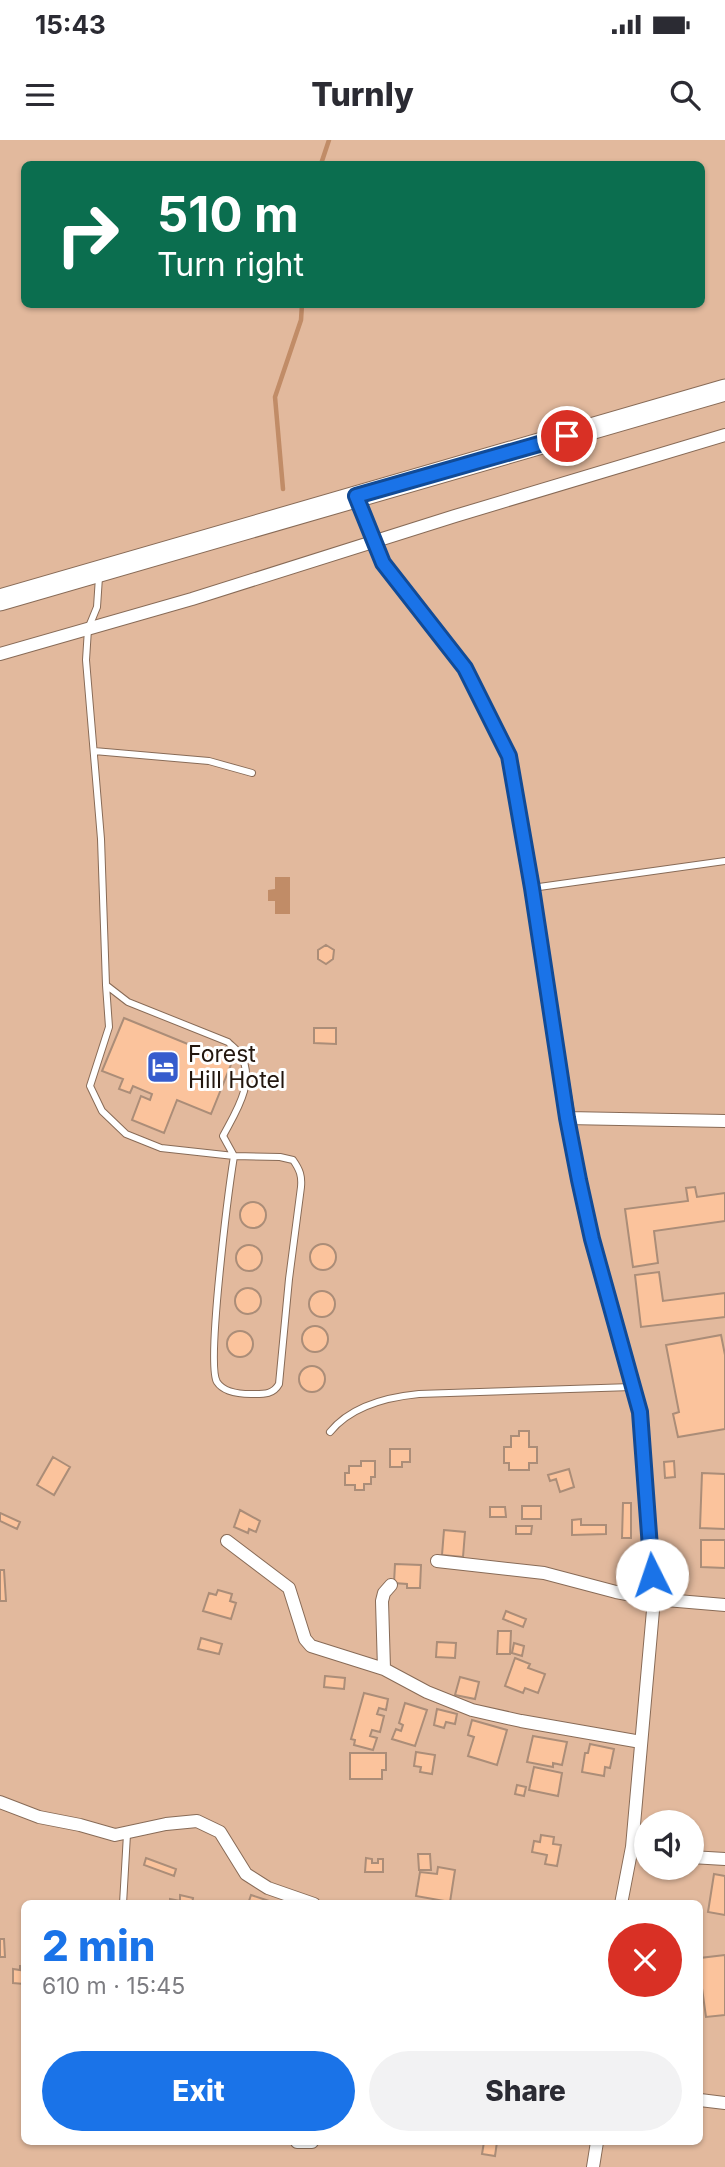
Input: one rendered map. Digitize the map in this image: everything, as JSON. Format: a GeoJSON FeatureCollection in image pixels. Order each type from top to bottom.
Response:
{"type":"FeatureCollection","features":[{"type":"Feature","properties":{"kind":"highway"},"geometry":{"type":"LineString","coordinates":[[0,600],[725,390]]}},
{"type":"Feature","properties":{"kind":"street"},"geometry":{"type":"LineString","coordinates":[[0,654],[192,599],[725,435]]}},
{"type":"Feature","properties":{"kind":"street"},"geometry":{"type":"LineString","coordinates":[[356,496],[383,563],[465,668],[509,756],[567,1118],[592,1239],[640,1412],[654,1599],[632,1847],[622,1900]]}},
{"type":"Feature","properties":{"kind":"street"},"geometry":{"type":"LineString","coordinates":[[567,1118],[725,1121]]}},
{"type":"Feature","properties":{"kind":"street"},"geometry":{"type":"LineString","coordinates":[[227,1541],[289,1588],[308,1644],[384,1669],[427,1692],[472,1710],[641,1742]]}},
{"type":"Feature","properties":{"kind":"street"},"geometry":{"type":"LineString","coordinates":[[437,1561],[544,1573],[654,1599],[725,1605]]}},
{"type":"Feature","properties":{"kind":"street"},"geometry":{"type":"LineString","coordinates":[[384,1669],[382,1601],[384,1593],[391,1585]]}},
{"type":"Feature","properties":{"kind":"street"},"geometry":{"type":"LineString","coordinates":[[0,1802],[39,1817],[115,1835],[184,1821],[197,1821],[220,1832],[246,1874],[268,1888],[302,1900]]}},
{"type":"Feature","properties":{"kind":"street"},"geometry":{"type":"LineString","coordinates":[[704,1858],[725,1859]]}},
{"type":"Feature","properties":{"kind":"street"},"geometry":{"type":"LineString","coordinates":[[703,2100],[725,2103]]}},
{"type":"Feature","properties":{"kind":"street"},"geometry":{"type":"LineString","coordinates":[[593,2167],[597,2145]]}},
{"type":"Feature","properties":{"kind":"lane"},"geometry":{"type":"LineString","coordinates":[[99,571],[97,607],[88,629],[86,660],[101,839],[106,985],[109,1027],[90,1086],[102,1111],[125,1134],[161,1148],[234,1156],[280,1157],[293,1160],[302,1176],[279,1384],[275,1391],[269,1394],[232,1392],[222,1388],[214,1373],[217,1311],[234,1156],[223,1136],[239,1107],[246,1086],[240,1055],[228,1042],[128,1002],[106,985]]}},
{"type":"Feature","properties":{"kind":"lane"},"geometry":{"type":"LineString","coordinates":[[94,751],[209,761],[252,773]]}},
{"type":"Feature","properties":{"kind":"lane"},"geometry":{"type":"LineString","coordinates":[[532,888],[725,861]]}},
{"type":"Feature","properties":{"kind":"lane"},"geometry":{"type":"LineString","coordinates":[[330,1432],[346,1417],[393,1397],[632,1387]]}},
{"type":"Feature","properties":{"kind":"lane"},"geometry":{"type":"LineString","coordinates":[[123,1900],[127,1834]]}},
{"type":"Feature","properties":{"kind":"shaded area"},"geometry":{"type":"Polygon","coordinates":[[[0,140],[725,140],[725,2167],[0,2167],[0,140]]]}},
{"type":"Feature","properties":{"kind":"shaded area"},"geometry":{"type":"Polygon","coordinates":[[[275,877],[290,877],[290,914],[275,914],[275,901],[268,901],[268,890],[275,889],[275,877]]]}},
{"type":"Feature","properties":{"kind":"building"},"geometry":{"type":"Polygon","coordinates":[[[326,945],[334,950],[333,959],[326,964],[318,959],[318,950],[326,945]]]}},
{"type":"Feature","properties":{"kind":"building"},"geometry":{"type":"Polygon","coordinates":[[[124,1018],[232,1062],[211,1114],[177,1100],[164,1133],[132,1120],[141,1096],[150,1100],[152,1094],[133,1086],[130,1093],[119,1089],[123,1079],[102,1071],[124,1018]]]}},
{"type":"Feature","properties":{"kind":"building"},"geometry":{"type":"Polygon","coordinates":[[[314,1028],[336,1028],[336,1044],[314,1043],[314,1028]]]}},
{"type":"Feature","properties":{"kind":"building"},"geometry":{"type":"Polygon","coordinates":[[[695,1187],[697,1197],[725,1193],[725,1221],[654,1231],[658,1263],[633,1267],[625,1209],[688,1201],[686,1188],[695,1187]]]}},
{"type":"Feature","properties":{"kind":"building"},"geometry":{"type":"Polygon","coordinates":[[[253,1202],[262,1206],[266,1215],[262,1224],[253,1228],[244,1224],[240,1215],[244,1206],[253,1202]]]}},
{"type":"Feature","properties":{"kind":"building"},"geometry":{"type":"Polygon","coordinates":[[[323,1244],[332,1248],[336,1257],[332,1266],[323,1270],[314,1266],[310,1257],[314,1248],[323,1244]]]}},
{"type":"Feature","properties":{"kind":"building"},"geometry":{"type":"Polygon","coordinates":[[[249,1245],[258,1249],[262,1258],[258,1267],[249,1271],[240,1267],[236,1258],[240,1249],[249,1245]]]}},
{"type":"Feature","properties":{"kind":"building"},"geometry":{"type":"Polygon","coordinates":[[[249,1245],[258,1249],[262,1258],[258,1267],[249,1271],[240,1267],[236,1258],[240,1249],[249,1245]]]}},
{"type":"Feature","properties":{"kind":"building"},"geometry":{"type":"Polygon","coordinates":[[[659,1272],[663,1301],[725,1293],[725,1317],[641,1327],[635,1275],[659,1272]]]}},
{"type":"Feature","properties":{"kind":"building"},"geometry":{"type":"Polygon","coordinates":[[[248,1288],[257,1292],[261,1301],[257,1310],[248,1314],[239,1310],[235,1301],[239,1292],[248,1288]]]}},
{"type":"Feature","properties":{"kind":"building"},"geometry":{"type":"Polygon","coordinates":[[[322,1291],[331,1295],[335,1304],[331,1313],[322,1317],[313,1313],[309,1304],[313,1295],[322,1291]]]}},
{"type":"Feature","properties":{"kind":"building"},"geometry":{"type":"Polygon","coordinates":[[[315,1326],[324,1330],[328,1339],[324,1348],[315,1352],[306,1348],[302,1339],[306,1330],[315,1326]]]}},
{"type":"Feature","properties":{"kind":"building"},"geometry":{"type":"Polygon","coordinates":[[[240,1331],[249,1335],[253,1344],[249,1353],[240,1357],[231,1353],[227,1344],[231,1335],[240,1331]]]}},
{"type":"Feature","properties":{"kind":"building"},"geometry":{"type":"Polygon","coordinates":[[[721,1335],[725,1355],[725,1429],[678,1437],[673,1414],[679,1412],[666,1345],[721,1335]]]}},
{"type":"Feature","properties":{"kind":"building"},"geometry":{"type":"Polygon","coordinates":[[[312,1366],[321,1370],[325,1379],[321,1388],[312,1392],[303,1388],[299,1379],[303,1370],[312,1366]]]}},
{"type":"Feature","properties":{"kind":"building"},"geometry":{"type":"Polygon","coordinates":[[[519,1431],[529,1431],[529,1447],[537,1447],[537,1463],[529,1463],[529,1470],[509,1470],[509,1463],[504,1463],[504,1447],[511,1447],[511,1436],[519,1436],[519,1431]]]}},
{"type":"Feature","properties":{"kind":"building"},"geometry":{"type":"Polygon","coordinates":[[[390,1449],[410,1449],[410,1462],[402,1462],[402,1467],[390,1467],[390,1449]]]}},
{"type":"Feature","properties":{"kind":"building"},"geometry":{"type":"Polygon","coordinates":[[[53,1457],[70,1467],[54,1495],[37,1485],[53,1457]]]}},
{"type":"Feature","properties":{"kind":"building"},"geometry":{"type":"Polygon","coordinates":[[[361,1461],[375,1461],[375,1477],[371,1477],[371,1484],[364,1484],[364,1490],[355,1490],[355,1485],[345,1485],[345,1473],[349,1473],[349,1466],[361,1466],[361,1461]]]}},
{"type":"Feature","properties":{"kind":"building"},"geometry":{"type":"Polygon","coordinates":[[[674,1461],[675,1477],[665,1478],[664,1462],[674,1461]]]}},
{"type":"Feature","properties":{"kind":"building"},"geometry":{"type":"Polygon","coordinates":[[[569,1469],[574,1487],[560,1492],[556,1479],[550,1481],[548,1475],[569,1469]]]}},
{"type":"Feature","properties":{"kind":"building"},"geometry":{"type":"Polygon","coordinates":[[[702,1473],[725,1474],[725,1529],[700,1528],[702,1473]]]}},
{"type":"Feature","properties":{"kind":"building"},"geometry":{"type":"Polygon","coordinates":[[[623,1503],[631,1503],[631,1538],[622,1538],[623,1503]]]}},
{"type":"Feature","properties":{"kind":"building"},"geometry":{"type":"Polygon","coordinates":[[[522,1506],[541,1506],[541,1519],[522,1519],[522,1506]]]}},
{"type":"Feature","properties":{"kind":"building"},"geometry":{"type":"Polygon","coordinates":[[[490,1507],[505,1507],[506,1517],[490,1517],[490,1507]]]}},
{"type":"Feature","properties":{"kind":"building"},"geometry":{"type":"Polygon","coordinates":[[[240,1510],[260,1521],[256,1532],[249,1529],[248,1533],[234,1527],[240,1510]]]}},
{"type":"Feature","properties":{"kind":"building"},"geometry":{"type":"Polygon","coordinates":[[[0,1513],[20,1522],[17,1529],[0,1521],[0,1513]]]}},
{"type":"Feature","properties":{"kind":"building"},"geometry":{"type":"Polygon","coordinates":[[[581,1519],[581,1525],[606,1525],[606,1534],[572,1535],[572,1520],[581,1519]]]}},
{"type":"Feature","properties":{"kind":"building"},"geometry":{"type":"Polygon","coordinates":[[[516,1526],[532,1526],[531,1534],[516,1534],[516,1526]]]}},
{"type":"Feature","properties":{"kind":"building"},"geometry":{"type":"Polygon","coordinates":[[[444,1530],[465,1532],[463,1557],[442,1555],[444,1530]]]}},
{"type":"Feature","properties":{"kind":"building"},"geometry":{"type":"Polygon","coordinates":[[[701,1540],[725,1540],[725,1568],[701,1567],[701,1540]]]}},
{"type":"Feature","properties":{"kind":"building"},"geometry":{"type":"Polygon","coordinates":[[[395,1564],[421,1565],[420,1588],[407,1588],[407,1584],[394,1583],[395,1564]]]}},
{"type":"Feature","properties":{"kind":"building"},"geometry":{"type":"Polygon","coordinates":[[[0,1570],[4,1570],[6,1601],[0,1601],[0,1570]]]}},
{"type":"Feature","properties":{"kind":"building"},"geometry":{"type":"Polygon","coordinates":[[[218,1590],[232,1594],[230,1601],[236,1603],[231,1619],[203,1611],[209,1593],[216,1595],[218,1590]]]}},
{"type":"Feature","properties":{"kind":"building"},"geometry":{"type":"Polygon","coordinates":[[[506,1611],[526,1619],[523,1627],[503,1619],[506,1611]]]}},
{"type":"Feature","properties":{"kind":"building"},"geometry":{"type":"Polygon","coordinates":[[[498,1631],[511,1631],[510,1654],[497,1654],[498,1631]]]}},
{"type":"Feature","properties":{"kind":"building"},"geometry":{"type":"Polygon","coordinates":[[[201,1638],[222,1644],[219,1654],[198,1649],[201,1638]]]}},
{"type":"Feature","properties":{"kind":"building"},"geometry":{"type":"Polygon","coordinates":[[[437,1642],[456,1643],[455,1658],[436,1657],[437,1642]]]}},
{"type":"Feature","properties":{"kind":"building"},"geometry":{"type":"Polygon","coordinates":[[[514,1643],[524,1646],[522,1656],[512,1653],[514,1643]]]}},
{"type":"Feature","properties":{"kind":"building"},"geometry":{"type":"Polygon","coordinates":[[[515,1658],[530,1664],[528,1668],[545,1674],[538,1693],[525,1688],[523,1693],[505,1686],[515,1658]]]}},
{"type":"Feature","properties":{"kind":"building"},"geometry":{"type":"Polygon","coordinates":[[[325,1676],[345,1678],[344,1689],[324,1687],[325,1676]]]}},
{"type":"Feature","properties":{"kind":"building"},"geometry":{"type":"Polygon","coordinates":[[[460,1677],[479,1682],[475,1699],[455,1695],[460,1677]]]}},
{"type":"Feature","properties":{"kind":"building"},"geometry":{"type":"Polygon","coordinates":[[[364,1693],[388,1699],[386,1710],[379,1708],[377,1714],[384,1716],[380,1732],[372,1730],[370,1736],[377,1738],[373,1750],[354,1745],[355,1740],[351,1739],[364,1693]]]}},
{"type":"Feature","properties":{"kind":"building"},"geometry":{"type":"Polygon","coordinates":[[[405,1703],[427,1710],[415,1746],[392,1739],[396,1729],[401,1731],[403,1725],[399,1723],[405,1703]]]}},
{"type":"Feature","properties":{"kind":"building"},"geometry":{"type":"Polygon","coordinates":[[[437,1709],[457,1714],[455,1724],[446,1722],[444,1728],[434,1725],[437,1709]]]}},
{"type":"Feature","properties":{"kind":"building"},"geometry":{"type":"Polygon","coordinates":[[[472,1720],[507,1730],[497,1765],[468,1756],[474,1737],[468,1735],[472,1720]]]}},
{"type":"Feature","properties":{"kind":"building"},"geometry":{"type":"Polygon","coordinates":[[[533,1736],[567,1742],[562,1765],[553,1763],[553,1767],[527,1762],[533,1736]]]}},
{"type":"Feature","properties":{"kind":"building"},"geometry":{"type":"Polygon","coordinates":[[[590,1744],[614,1749],[610,1768],[605,1767],[604,1776],[582,1772],[585,1753],[588,1753],[590,1744]]]}},
{"type":"Feature","properties":{"kind":"building"},"geometry":{"type":"Polygon","coordinates":[[[416,1752],[435,1755],[432,1774],[420,1772],[421,1767],[414,1766],[416,1752]]]}},
{"type":"Feature","properties":{"kind":"building"},"geometry":{"type":"Polygon","coordinates":[[[350,1753],[386,1753],[386,1770],[382,1770],[382,1779],[350,1779],[350,1753]]]}},
{"type":"Feature","properties":{"kind":"building"},"geometry":{"type":"Polygon","coordinates":[[[534,1767],[562,1773],[558,1796],[529,1790],[534,1767]]]}},
{"type":"Feature","properties":{"kind":"building"},"geometry":{"type":"Polygon","coordinates":[[[517,1785],[526,1787],[524,1796],[515,1794],[517,1785]]]}},
{"type":"Feature","properties":{"kind":"building"},"geometry":{"type":"Polygon","coordinates":[[[541,1835],[554,1837],[553,1844],[561,1845],[557,1866],[545,1864],[547,1855],[532,1852],[534,1841],[540,1842],[541,1835]]]}},
{"type":"Feature","properties":{"kind":"building"},"geometry":{"type":"Polygon","coordinates":[[[418,1854],[430,1854],[431,1870],[419,1870],[418,1854]]]}},
{"type":"Feature","properties":{"kind":"building"},"geometry":{"type":"Polygon","coordinates":[[[146,1858],[176,1869],[174,1876],[144,1865],[146,1858]]]}},
{"type":"Feature","properties":{"kind":"building"},"geometry":{"type":"Polygon","coordinates":[[[366,1858],[372,1859],[372,1863],[383,1859],[383,1872],[365,1872],[366,1858]]]}},
{"type":"Feature","properties":{"kind":"building"},"geometry":{"type":"Polygon","coordinates":[[[438,1867],[455,1870],[450,1900],[416,1896],[420,1872],[437,1874],[438,1867]]]}},
{"type":"Feature","properties":{"kind":"building"},"geometry":{"type":"Polygon","coordinates":[[[714,1874],[725,1876],[725,1915],[708,1912],[714,1874]]]}},
{"type":"Feature","properties":{"kind":"building"},"geometry":{"type":"Polygon","coordinates":[[[180,1895],[193,1898],[193,1900],[180,1900],[180,1895]]]}},
{"type":"Feature","properties":{"kind":"building"},"geometry":{"type":"Polygon","coordinates":[[[251,1895],[266,1900],[249,1900],[251,1895]]]}},
{"type":"Feature","properties":{"kind":"building"},"geometry":{"type":"Polygon","coordinates":[[[0,1939],[4,1939],[5,1957],[0,1957],[0,1939]]]}},
{"type":"Feature","properties":{"kind":"building"},"geometry":{"type":"Polygon","coordinates":[[[725,1955],[725,2015],[706,2017],[703,1958],[725,1955]]]}},
{"type":"Feature","properties":{"kind":"building"},"geometry":{"type":"Polygon","coordinates":[[[21,1966],[21,1984],[13,1983],[13,1969],[20,1970],[21,1966]]]}},
{"type":"Feature","properties":{"kind":"building"},"geometry":{"type":"Polygon","coordinates":[[[484,2145],[497,2145],[495,2156],[482,2154],[484,2145]]]}},
{"type":"Feature","properties":{"kind":"waterway"},"geometry":{"type":"LineString","coordinates":[[322,161],[329,140]]}},
{"type":"Feature","properties":{"kind":"waterway"},"geometry":{"type":"LineString","coordinates":[[283,489],[275,397],[301,320],[302,308]]}},
{"type":"Feature","properties":{"kind":"place","name":"Forest Hill Hotel"},"geometry":{"type":"Point","coordinates":[163,1067]}},
{"type":"Feature","properties":{"kind":"route"},"geometry":{"type":"LineString","coordinates":[[567,436],[356,496],[383,563],[465,668],[509,756],[579,1180],[592,1239],[640,1412],[652,1575]]}}]}
